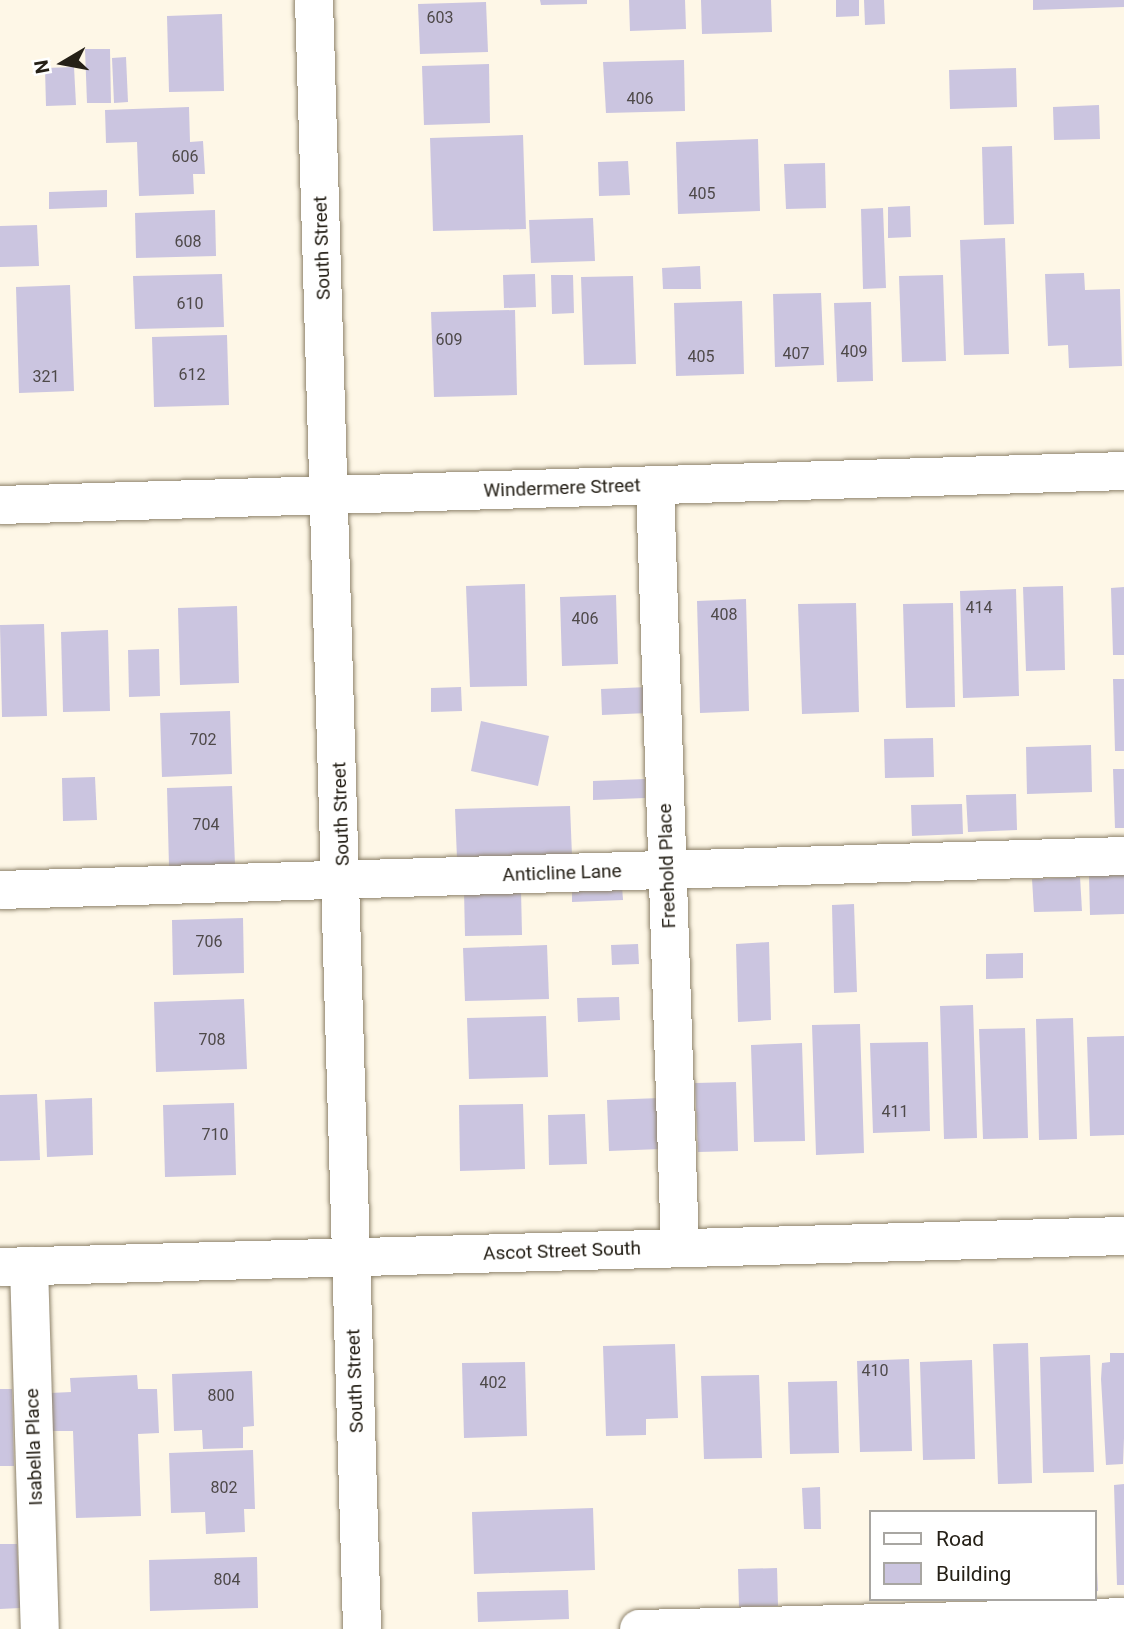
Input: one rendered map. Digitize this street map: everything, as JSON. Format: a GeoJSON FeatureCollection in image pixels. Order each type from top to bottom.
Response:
{"type":"FeatureCollection","features":[{"type":"Feature","properties":{"kind":"street","name":"South Street"},"geometry":{"type":"LineString","coordinates":[[314,0],[343,880],[362,1629]]}},
{"type":"Feature","properties":{"kind":"street","name":"Windermere Street"},"geometry":{"type":"LineString","coordinates":[[0,505],[1124,471]]}},
{"type":"Feature","properties":{"kind":"street","name":"Freehold Place"},"geometry":{"type":"LineString","coordinates":[[655,485],[680,1247]]}},
{"type":"Feature","properties":{"kind":"street","name":"Anticline Lane"},"geometry":{"type":"LineString","coordinates":[[0,890],[1124,856]]}},
{"type":"Feature","properties":{"kind":"street","name":"Ascot Street South"},"geometry":{"type":"LineString","coordinates":[[14,1266],[1124,1236]]}},
{"type":"Feature","properties":{"kind":"street","name":"Isabella Place"},"geometry":{"type":"LineString","coordinates":[[14,1266],[40,1629]]}},
{"type":"Feature","properties":{"kind":"street"},"geometry":{"type":"LineString","coordinates":[[639,1629],[1124,1616]]}},
{"type":"Feature","properties":{"kind":"building"},"geometry":{"type":"Polygon","coordinates":[[[540,0],[587,0],[587,4],[541,5],[540,0]]]}},
{"type":"Feature","properties":{"kind":"building"},"geometry":{"type":"Polygon","coordinates":[[[629,0],[685,0],[686,29],[630,31],[629,0]]]}},
{"type":"Feature","properties":{"kind":"building"},"geometry":{"type":"Polygon","coordinates":[[[701,0],[771,0],[772,32],[702,34],[701,0]]]}},
{"type":"Feature","properties":{"kind":"building"},"geometry":{"type":"Polygon","coordinates":[[[836,0],[859,0],[859,16],[836,17],[836,0]]]}},
{"type":"Feature","properties":{"kind":"building"},"geometry":{"type":"Polygon","coordinates":[[[864,0],[884,0],[885,24],[865,25],[864,0]]]}},
{"type":"Feature","properties":{"kind":"building"},"geometry":{"type":"Polygon","coordinates":[[[1033,0],[1124,0],[1124,7],[1033,10],[1033,0]]]}},
{"type":"Feature","properties":{"kind":"building"},"geometry":{"type":"Polygon","coordinates":[[[486,2],[488,52],[420,54],[418,4],[486,2]]]}},
{"type":"Feature","properties":{"kind":"building"},"geometry":{"type":"Polygon","coordinates":[[[222,14],[224,91],[169,92],[167,16],[222,14]]]}},
{"type":"Feature","properties":{"kind":"building"},"geometry":{"type":"Polygon","coordinates":[[[85,49],[110,49],[111,103],[87,103],[85,49]]]}},
{"type":"Feature","properties":{"kind":"building"},"geometry":{"type":"Polygon","coordinates":[[[126,57],[128,102],[114,103],[112,58],[126,57]]]}},
{"type":"Feature","properties":{"kind":"building"},"geometry":{"type":"Polygon","coordinates":[[[684,60],[685,111],[606,113],[603,62],[684,60]]]}},
{"type":"Feature","properties":{"kind":"building"},"geometry":{"type":"Polygon","coordinates":[[[489,64],[490,123],[424,125],[422,66],[489,64]]]}},
{"type":"Feature","properties":{"kind":"building"},"geometry":{"type":"Polygon","coordinates":[[[74,67],[76,105],[46,106],[45,68],[74,67]]]}},
{"type":"Feature","properties":{"kind":"building"},"geometry":{"type":"Polygon","coordinates":[[[1016,68],[1017,107],[950,109],[949,70],[1016,68]]]}},
{"type":"Feature","properties":{"kind":"building"},"geometry":{"type":"Polygon","coordinates":[[[1099,105],[1100,139],[1054,140],[1053,107],[1099,105]]]}},
{"type":"Feature","properties":{"kind":"building"},"geometry":{"type":"Polygon","coordinates":[[[189,107],[190,142],[203,141],[205,174],[193,174],[194,194],[139,196],[137,142],[106,143],[105,110],[189,107]]]}},
{"type":"Feature","properties":{"kind":"building"},"geometry":{"type":"Polygon","coordinates":[[[523,135],[526,229],[433,231],[430,138],[523,135]]]}},
{"type":"Feature","properties":{"kind":"building"},"geometry":{"type":"Polygon","coordinates":[[[758,139],[760,211],[678,214],[676,142],[758,139]]]}},
{"type":"Feature","properties":{"kind":"building"},"geometry":{"type":"Polygon","coordinates":[[[1012,146],[1014,224],[984,225],[982,147],[1012,146]]]}},
{"type":"Feature","properties":{"kind":"building"},"geometry":{"type":"Polygon","coordinates":[[[628,161],[630,195],[599,196],[598,162],[628,161]]]}},
{"type":"Feature","properties":{"kind":"building"},"geometry":{"type":"Polygon","coordinates":[[[825,163],[826,208],[786,209],[784,164],[825,163]]]}},
{"type":"Feature","properties":{"kind":"building"},"geometry":{"type":"Polygon","coordinates":[[[107,190],[107,207],[49,209],[49,192],[107,190]]]}},
{"type":"Feature","properties":{"kind":"building"},"geometry":{"type":"Polygon","coordinates":[[[910,206],[911,237],[888,238],[888,207],[910,206]]]}},
{"type":"Feature","properties":{"kind":"building"},"geometry":{"type":"Polygon","coordinates":[[[883,208],[886,288],[863,289],[861,209],[883,208]]]}},
{"type":"Feature","properties":{"kind":"building"},"geometry":{"type":"Polygon","coordinates":[[[215,210],[216,256],[136,258],[135,213],[215,210]]]}},
{"type":"Feature","properties":{"kind":"building"},"geometry":{"type":"Polygon","coordinates":[[[593,218],[595,261],[531,263],[529,220],[593,218]]]}},
{"type":"Feature","properties":{"kind":"building"},"geometry":{"type":"Polygon","coordinates":[[[37,225],[39,266],[0,267],[0,226],[37,225]]]}},
{"type":"Feature","properties":{"kind":"building"},"geometry":{"type":"Polygon","coordinates":[[[1005,238],[1009,354],[964,355],[960,240],[1005,238]]]}},
{"type":"Feature","properties":{"kind":"building"},"geometry":{"type":"Polygon","coordinates":[[[700,266],[701,289],[663,289],[662,268],[700,266]]]}},
{"type":"Feature","properties":{"kind":"building"},"geometry":{"type":"Polygon","coordinates":[[[1084,273],[1085,290],[1120,289],[1122,366],[1069,368],[1068,345],[1048,346],[1045,274],[1084,273]]]}},
{"type":"Feature","properties":{"kind":"building"},"geometry":{"type":"Polygon","coordinates":[[[222,274],[224,327],[135,329],[133,276],[222,274]]]}},
{"type":"Feature","properties":{"kind":"building"},"geometry":{"type":"Polygon","coordinates":[[[535,274],[536,307],[504,308],[503,275],[535,274]]]}},
{"type":"Feature","properties":{"kind":"building"},"geometry":{"type":"Polygon","coordinates":[[[551,275],[573,275],[574,313],[552,314],[551,275]]]}},
{"type":"Feature","properties":{"kind":"building"},"geometry":{"type":"Polygon","coordinates":[[[943,275],[946,361],[902,362],[899,276],[943,275]]]}},
{"type":"Feature","properties":{"kind":"building"},"geometry":{"type":"Polygon","coordinates":[[[633,276],[636,364],[584,365],[581,277],[633,276]]]}},
{"type":"Feature","properties":{"kind":"building"},"geometry":{"type":"Polygon","coordinates":[[[70,285],[74,391],[19,393],[16,287],[70,285]]]}},
{"type":"Feature","properties":{"kind":"building"},"geometry":{"type":"Polygon","coordinates":[[[821,293],[824,365],[775,367],[773,294],[821,293]]]}},
{"type":"Feature","properties":{"kind":"building"},"geometry":{"type":"Polygon","coordinates":[[[742,301],[744,374],[676,376],[674,303],[742,301]]]}},
{"type":"Feature","properties":{"kind":"building"},"geometry":{"type":"Polygon","coordinates":[[[871,302],[873,381],[837,382],[834,303],[871,302]]]}},
{"type":"Feature","properties":{"kind":"building"},"geometry":{"type":"Polygon","coordinates":[[[515,310],[517,395],[434,397],[431,312],[515,310]]]}},
{"type":"Feature","properties":{"kind":"building"},"geometry":{"type":"Polygon","coordinates":[[[227,335],[229,405],[154,407],[152,337],[227,335]]]}},
{"type":"Feature","properties":{"kind":"building"},"geometry":{"type":"Polygon","coordinates":[[[525,584],[527,686],[470,687],[466,586],[525,584]]]}},
{"type":"Feature","properties":{"kind":"building"},"geometry":{"type":"Polygon","coordinates":[[[1063,586],[1065,670],[1026,671],[1023,587],[1063,586]]]}},
{"type":"Feature","properties":{"kind":"building"},"geometry":{"type":"Polygon","coordinates":[[[1124,587],[1124,655],[1113,655],[1111,588],[1124,587]]]}},
{"type":"Feature","properties":{"kind":"building"},"geometry":{"type":"Polygon","coordinates":[[[1016,589],[1019,696],[963,698],[960,591],[1016,589]]]}},
{"type":"Feature","properties":{"kind":"building"},"geometry":{"type":"Polygon","coordinates":[[[616,595],[618,664],[562,666],[560,597],[616,595]]]}},
{"type":"Feature","properties":{"kind":"building"},"geometry":{"type":"Polygon","coordinates":[[[746,599],[749,711],[700,713],[697,601],[746,599]]]}},
{"type":"Feature","properties":{"kind":"building"},"geometry":{"type":"Polygon","coordinates":[[[856,603],[859,712],[802,714],[798,604],[856,603]]]}},
{"type":"Feature","properties":{"kind":"building"},"geometry":{"type":"Polygon","coordinates":[[[953,603],[955,707],[906,708],[903,604],[953,603]]]}},
{"type":"Feature","properties":{"kind":"building"},"geometry":{"type":"Polygon","coordinates":[[[237,606],[239,683],[180,685],[178,608],[237,606]]]}},
{"type":"Feature","properties":{"kind":"building"},"geometry":{"type":"Polygon","coordinates":[[[44,624],[47,716],[2,717],[0,625],[44,624]]]}},
{"type":"Feature","properties":{"kind":"building"},"geometry":{"type":"Polygon","coordinates":[[[108,630],[110,711],[63,712],[61,632],[108,630]]]}},
{"type":"Feature","properties":{"kind":"building"},"geometry":{"type":"Polygon","coordinates":[[[159,649],[160,696],[129,697],[128,650],[159,649]]]}},
{"type":"Feature","properties":{"kind":"building"},"geometry":{"type":"Polygon","coordinates":[[[1113,679],[1124,679],[1124,751],[1115,751],[1113,679]]]}},
{"type":"Feature","properties":{"kind":"building"},"geometry":{"type":"Polygon","coordinates":[[[461,687],[462,711],[431,712],[431,688],[461,687]]]}},
{"type":"Feature","properties":{"kind":"building"},"geometry":{"type":"Polygon","coordinates":[[[648,687],[648,713],[602,715],[601,689],[648,687]]]}},
{"type":"Feature","properties":{"kind":"building"},"geometry":{"type":"Polygon","coordinates":[[[230,711],[232,774],[162,777],[160,713],[230,711]]]}},
{"type":"Feature","properties":{"kind":"building"},"geometry":{"type":"Polygon","coordinates":[[[481,721],[549,736],[538,786],[471,771],[481,721]]]}},
{"type":"Feature","properties":{"kind":"building"},"geometry":{"type":"Polygon","coordinates":[[[933,738],[934,777],[885,778],[884,739],[933,738]]]}},
{"type":"Feature","properties":{"kind":"building"},"geometry":{"type":"Polygon","coordinates":[[[1091,745],[1092,792],[1027,794],[1026,747],[1091,745]]]}},
{"type":"Feature","properties":{"kind":"building"},"geometry":{"type":"Polygon","coordinates":[[[1113,769],[1124,769],[1124,828],[1115,828],[1113,769]]]}},
{"type":"Feature","properties":{"kind":"building"},"geometry":{"type":"Polygon","coordinates":[[[95,777],[97,820],[63,821],[62,778],[95,777]]]}},
{"type":"Feature","properties":{"kind":"building"},"geometry":{"type":"Polygon","coordinates":[[[645,779],[645,798],[593,800],[593,781],[645,779]]]}},
{"type":"Feature","properties":{"kind":"building"},"geometry":{"type":"Polygon","coordinates":[[[232,786],[235,865],[169,867],[167,788],[232,786]]]}},
{"type":"Feature","properties":{"kind":"building"},"geometry":{"type":"Polygon","coordinates":[[[1016,794],[1017,830],[968,832],[966,795],[1016,794]]]}},
{"type":"Feature","properties":{"kind":"building"},"geometry":{"type":"Polygon","coordinates":[[[962,804],[963,834],[912,836],[911,805],[962,804]]]}},
{"type":"Feature","properties":{"kind":"building"},"geometry":{"type":"Polygon","coordinates":[[[570,806],[572,856],[457,859],[455,809],[570,806]]]}},
{"type":"Feature","properties":{"kind":"building"},"geometry":{"type":"Polygon","coordinates":[[[1124,875],[1124,914],[1090,915],[1089,876],[1124,875]]]}},
{"type":"Feature","properties":{"kind":"building"},"geometry":{"type":"Polygon","coordinates":[[[1080,877],[1082,911],[1034,912],[1032,879],[1080,877]]]}},
{"type":"Feature","properties":{"kind":"building"},"geometry":{"type":"Polygon","coordinates":[[[622,886],[623,900],[572,902],[572,887],[622,886]]]}},
{"type":"Feature","properties":{"kind":"building"},"geometry":{"type":"Polygon","coordinates":[[[521,890],[522,935],[465,936],[464,891],[521,890]]]}},
{"type":"Feature","properties":{"kind":"building"},"geometry":{"type":"Polygon","coordinates":[[[854,904],[857,992],[834,993],[832,905],[854,904]]]}},
{"type":"Feature","properties":{"kind":"building"},"geometry":{"type":"Polygon","coordinates":[[[243,918],[244,973],[173,975],[172,920],[243,918]]]}},
{"type":"Feature","properties":{"kind":"building"},"geometry":{"type":"Polygon","coordinates":[[[769,942],[771,1020],[738,1022],[736,944],[769,942]]]}},
{"type":"Feature","properties":{"kind":"building"},"geometry":{"type":"Polygon","coordinates":[[[638,944],[639,964],[612,965],[611,945],[638,944]]]}},
{"type":"Feature","properties":{"kind":"building"},"geometry":{"type":"Polygon","coordinates":[[[547,945],[549,999],[465,1001],[463,948],[547,945]]]}},
{"type":"Feature","properties":{"kind":"building"},"geometry":{"type":"Polygon","coordinates":[[[1023,953],[1023,978],[986,979],[986,954],[1023,953]]]}},
{"type":"Feature","properties":{"kind":"building"},"geometry":{"type":"Polygon","coordinates":[[[619,997],[620,1020],[578,1022],[577,998],[619,997]]]}},
{"type":"Feature","properties":{"kind":"building"},"geometry":{"type":"Polygon","coordinates":[[[244,999],[247,1069],[156,1072],[154,1002],[244,999]]]}},
{"type":"Feature","properties":{"kind":"building"},"geometry":{"type":"Polygon","coordinates":[[[973,1005],[977,1138],[944,1139],[940,1006],[973,1005]]]}},
{"type":"Feature","properties":{"kind":"building"},"geometry":{"type":"Polygon","coordinates":[[[546,1016],[548,1077],[469,1079],[467,1018],[546,1016]]]}},
{"type":"Feature","properties":{"kind":"building"},"geometry":{"type":"Polygon","coordinates":[[[1073,1018],[1077,1139],[1039,1140],[1036,1019],[1073,1018]]]}},
{"type":"Feature","properties":{"kind":"building"},"geometry":{"type":"Polygon","coordinates":[[[860,1024],[864,1153],[816,1155],[812,1025],[860,1024]]]}},
{"type":"Feature","properties":{"kind":"building"},"geometry":{"type":"Polygon","coordinates":[[[1025,1028],[1028,1138],[983,1139],[979,1029],[1025,1028]]]}},
{"type":"Feature","properties":{"kind":"building"},"geometry":{"type":"Polygon","coordinates":[[[1124,1036],[1124,1135],[1090,1136],[1087,1037],[1124,1036]]]}},
{"type":"Feature","properties":{"kind":"building"},"geometry":{"type":"Polygon","coordinates":[[[928,1042],[930,1131],[873,1133],[870,1043],[928,1042]]]}},
{"type":"Feature","properties":{"kind":"building"},"geometry":{"type":"Polygon","coordinates":[[[802,1043],[805,1141],[754,1142],[751,1045],[802,1043]]]}},
{"type":"Feature","properties":{"kind":"building"},"geometry":{"type":"Polygon","coordinates":[[[736,1082],[738,1151],[698,1152],[695,1083],[736,1082]]]}},
{"type":"Feature","properties":{"kind":"building"},"geometry":{"type":"Polygon","coordinates":[[[37,1094],[40,1160],[0,1161],[0,1095],[37,1094]]]}},
{"type":"Feature","properties":{"kind":"building"},"geometry":{"type":"Polygon","coordinates":[[[92,1098],[93,1155],[47,1157],[45,1100],[92,1098]]]}},
{"type":"Feature","properties":{"kind":"building"},"geometry":{"type":"Polygon","coordinates":[[[660,1098],[661,1149],[609,1151],[607,1100],[660,1098]]]}},
{"type":"Feature","properties":{"kind":"building"},"geometry":{"type":"Polygon","coordinates":[[[234,1103],[236,1175],[165,1177],[163,1105],[234,1103]]]}},
{"type":"Feature","properties":{"kind":"building"},"geometry":{"type":"Polygon","coordinates":[[[523,1104],[525,1169],[460,1171],[459,1105],[523,1104]]]}},
{"type":"Feature","properties":{"kind":"building"},"geometry":{"type":"Polygon","coordinates":[[[585,1114],[587,1164],[549,1165],[548,1115],[585,1114]]]}},
{"type":"Feature","properties":{"kind":"building"},"geometry":{"type":"Polygon","coordinates":[[[1028,1343],[1032,1483],[998,1484],[993,1344],[1028,1343]]]}},
{"type":"Feature","properties":{"kind":"building"},"geometry":{"type":"Polygon","coordinates":[[[675,1344],[678,1418],[646,1419],[646,1435],[606,1436],[603,1346],[675,1344]]]}},
{"type":"Feature","properties":{"kind":"building"},"geometry":{"type":"Polygon","coordinates":[[[1110,1353],[1124,1353],[1124,1438],[1123,1464],[1106,1465],[1101,1379],[1102,1363],[1110,1362],[1110,1353]]]}},
{"type":"Feature","properties":{"kind":"building"},"geometry":{"type":"Polygon","coordinates":[[[1090,1355],[1094,1472],[1043,1473],[1040,1357],[1090,1355]]]}},
{"type":"Feature","properties":{"kind":"building"},"geometry":{"type":"Polygon","coordinates":[[[909,1359],[912,1451],[860,1452],[857,1361],[909,1359]]]}},
{"type":"Feature","properties":{"kind":"building"},"geometry":{"type":"Polygon","coordinates":[[[972,1360],[975,1459],[923,1460],[920,1362],[972,1360]]]}},
{"type":"Feature","properties":{"kind":"building"},"geometry":{"type":"Polygon","coordinates":[[[525,1362],[527,1436],[464,1438],[462,1363],[525,1362]]]}},
{"type":"Feature","properties":{"kind":"building"},"geometry":{"type":"Polygon","coordinates":[[[252,1371],[254,1426],[243,1427],[243,1448],[203,1449],[202,1430],[174,1431],[172,1374],[252,1371]]]}},
{"type":"Feature","properties":{"kind":"building"},"geometry":{"type":"Polygon","coordinates":[[[137,1375],[138,1389],[157,1389],[159,1433],[138,1434],[141,1516],[76,1518],[73,1431],[51,1431],[50,1393],[71,1392],[70,1378],[137,1375]]]}},
{"type":"Feature","properties":{"kind":"building"},"geometry":{"type":"Polygon","coordinates":[[[759,1375],[762,1458],[704,1459],[701,1376],[759,1375]]]}},
{"type":"Feature","properties":{"kind":"building"},"geometry":{"type":"Polygon","coordinates":[[[837,1381],[839,1453],[790,1454],[788,1382],[837,1381]]]}},
{"type":"Feature","properties":{"kind":"building"},"geometry":{"type":"Polygon","coordinates":[[[0,1389],[12,1389],[14,1466],[0,1466],[0,1389]]]}},
{"type":"Feature","properties":{"kind":"building"},"geometry":{"type":"Polygon","coordinates":[[[253,1450],[255,1509],[244,1509],[245,1532],[206,1534],[205,1512],[171,1513],[169,1453],[253,1450]]]}},
{"type":"Feature","properties":{"kind":"building"},"geometry":{"type":"Polygon","coordinates":[[[1124,1484],[1124,1585],[1117,1585],[1114,1485],[1124,1484]]]}},
{"type":"Feature","properties":{"kind":"building"},"geometry":{"type":"Polygon","coordinates":[[[820,1487],[821,1529],[804,1529],[802,1488],[820,1487]]]}},
{"type":"Feature","properties":{"kind":"building"},"geometry":{"type":"Polygon","coordinates":[[[593,1508],[595,1570],[474,1574],[472,1512],[593,1508]]]}},
{"type":"Feature","properties":{"kind":"building"},"geometry":{"type":"Polygon","coordinates":[[[0,1544],[17,1544],[20,1608],[0,1609],[0,1544]]]}},
{"type":"Feature","properties":{"kind":"building"},"geometry":{"type":"Polygon","coordinates":[[[1096,1546],[1098,1591],[1096,1591],[1096,1546]]]}},
{"type":"Feature","properties":{"kind":"building"},"geometry":{"type":"Polygon","coordinates":[[[257,1557],[258,1608],[150,1611],[149,1560],[257,1557]]]}},
{"type":"Feature","properties":{"kind":"building"},"geometry":{"type":"Polygon","coordinates":[[[777,1568],[778,1606],[739,1607],[738,1569],[777,1568]]]}},
{"type":"Feature","properties":{"kind":"building"},"geometry":{"type":"Polygon","coordinates":[[[568,1590],[569,1619],[478,1622],[477,1592],[568,1590]]]}}]}
